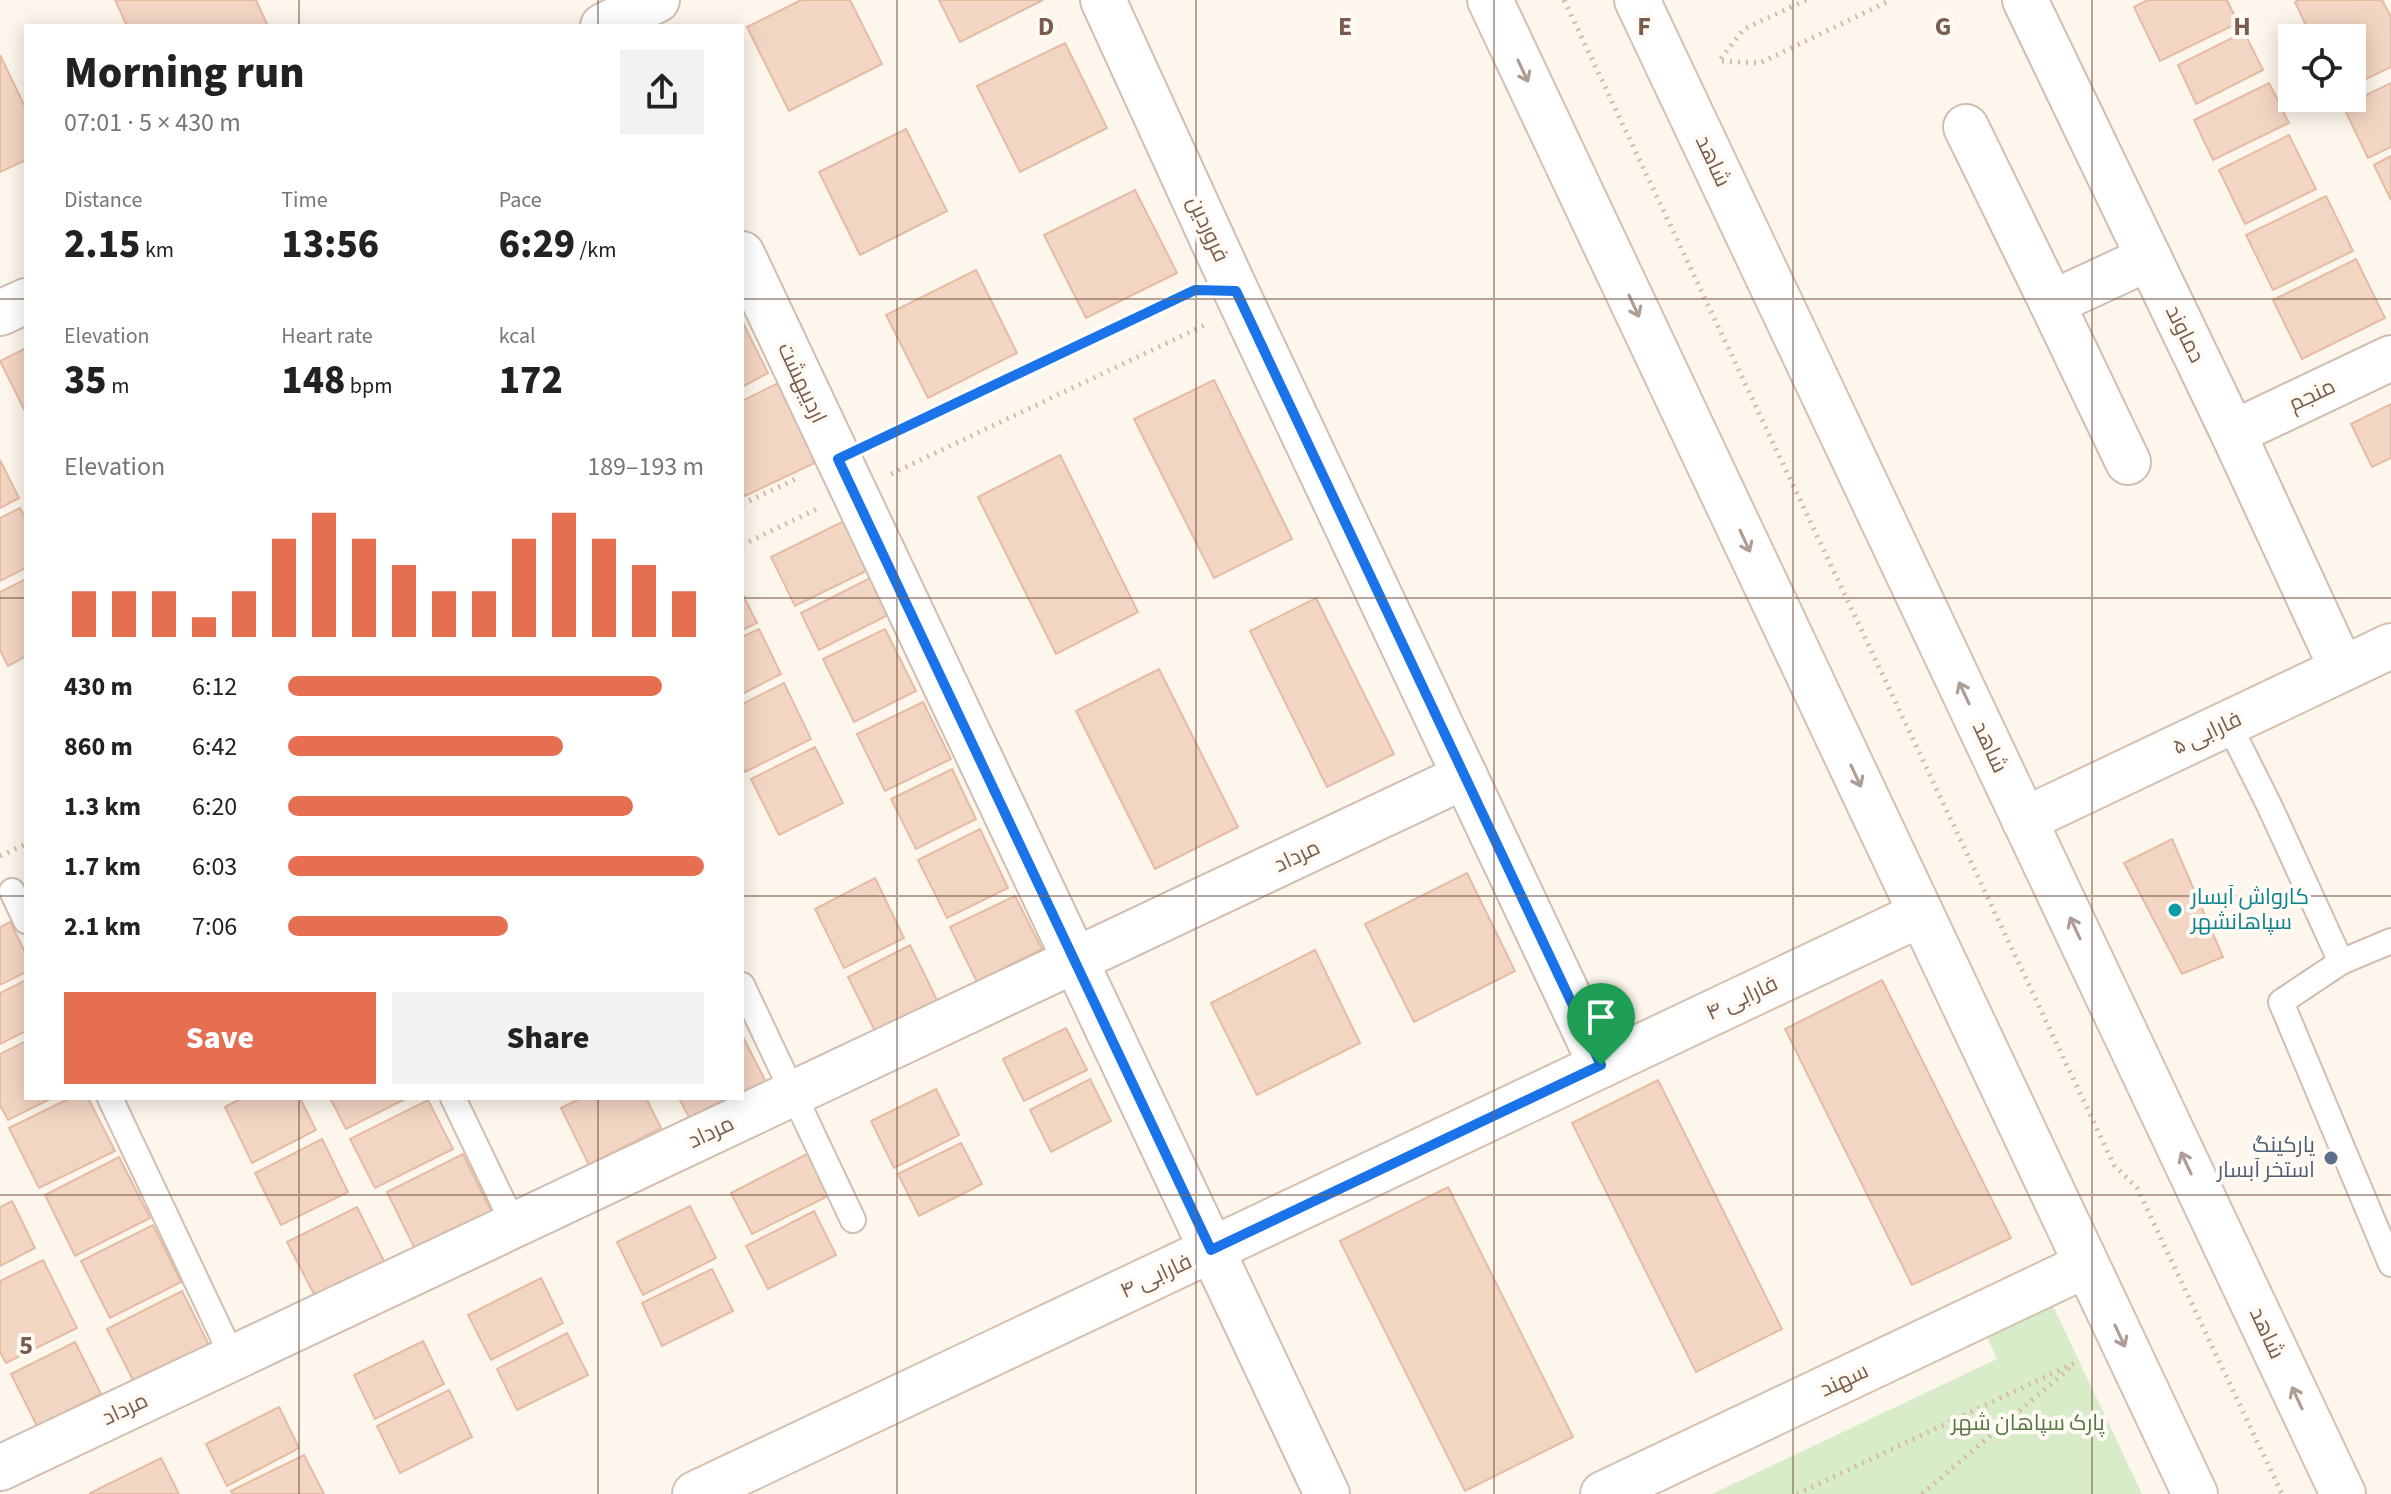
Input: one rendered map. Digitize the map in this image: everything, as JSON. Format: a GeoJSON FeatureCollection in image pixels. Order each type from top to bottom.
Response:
{"type":"FeatureCollection","features":[{"type":"Feature","properties":{"kind":"street","name":"فروردین"},"geometry":{"type":"LineString","coordinates":[[1103,0],[1236,291],[1601,1065]]}},
{"type":"Feature","properties":{"kind":"street"},"geometry":{"type":"LineString","coordinates":[[1490,0],[2195,1494]]}},
{"type":"Feature","properties":{"kind":"street","name":"شاهد"},"geometry":{"type":"LineString","coordinates":[[1637,0],[2343,1494]]}},
{"type":"Feature","properties":{"kind":"street","name":"دماوند"},"geometry":{"type":"LineString","coordinates":[[2025,0],[2233,433],[2342,669]]}},
{"type":"Feature","properties":{"kind":"street"},"geometry":{"type":"LineString","coordinates":[[1966,127],[2128,462]]}},
{"type":"Feature","properties":{"kind":"street","name":"اردیبهشت"},"geometry":{"type":"LineString","coordinates":[[744,258],[1327,1494]]}},
{"type":"Feature","properties":{"kind":"street"},"geometry":{"type":"LineString","coordinates":[[2052,303],[2149,258]]}},
{"type":"Feature","properties":{"kind":"street"},"geometry":{"type":"LineString","coordinates":[[0,313],[24,302]]}},
{"type":"Feature","properties":{"kind":"street","name":"منجم"},"geometry":{"type":"LineString","coordinates":[[2233,433],[2391,358]]}},
{"type":"Feature","properties":{"kind":"street","name":"فارابی ۵"},"geometry":{"type":"LineString","coordinates":[[2024,820],[2391,646]]}},
{"type":"Feature","properties":{"kind":"street","name":"مرداد"},"geometry":{"type":"LineString","coordinates":[[0,1468],[1465,776]]}},
{"type":"Feature","properties":{"kind":"street","name":"فارابی ۴"},"geometry":{"type":"LineString","coordinates":[[695,1494],[1921,914]]}},
{"type":"Feature","properties":{"kind":"street","name":"سهند"},"geometry":{"type":"LineString","coordinates":[[1603,1494],[2086,1265]]}},
{"type":"Feature","properties":{"kind":"street"},"geometry":{"type":"LineString","coordinates":[[2318,1441],[2324,1461],[2319,1494]]}},
{"type":"Feature","properties":{"kind":"lane"},"geometry":{"type":"LineString","coordinates":[[2228,723],[2341,962]]}},
{"type":"Feature","properties":{"kind":"lane"},"geometry":{"type":"LineString","coordinates":[[12,891],[24,917]]}},
{"type":"Feature","properties":{"kind":"lane"},"geometry":{"type":"LineString","coordinates":[[2391,941],[2341,962],[2281,1002],[2391,1264]]}},
{"type":"Feature","properties":{"kind":"lane"},"geometry":{"type":"LineString","coordinates":[[744,989],[853,1220]]}},
{"type":"Feature","properties":{"kind":"lane"},"geometry":{"type":"LineString","coordinates":[[111,1100],[233,1358]]}},
{"type":"Feature","properties":{"kind":"lane"},"geometry":{"type":"LineString","coordinates":[[454,1100],[514,1225]]}},
{"type":"Feature","properties":{"kind":"path"},"geometry":{"type":"LineString","coordinates":[[1564,0],[2114,1165],[2137,1188],[2282,1494]]}},
{"type":"Feature","properties":{"kind":"path"},"geometry":{"type":"LineString","coordinates":[[1806,0],[1744,29],[1719,61],[1760,63],[1891,0]]}},
{"type":"Feature","properties":{"kind":"path"},"geometry":{"type":"LineString","coordinates":[[744,544],[845,476],[1195,290],[1236,291]]}},
{"type":"Feature","properties":{"kind":"path"},"geometry":{"type":"LineString","coordinates":[[744,503],[845,476],[1210,323],[1236,291]]}},
{"type":"Feature","properties":{"kind":"path"},"geometry":{"type":"LineString","coordinates":[[0,856],[24,845]]}},
{"type":"Feature","properties":{"kind":"path"},"geometry":{"type":"LineString","coordinates":[[1797,1494],[2079,1361],[1922,1494]]}},
{"type":"Feature","properties":{"kind":"green space","name":"پارک سپاهان شهر"},"geometry":{"type":"Polygon","coordinates":[[[2045,1289],[2142,1494],[1712,1494],[1997,1359],[1979,1320],[2045,1289]]]}},
{"type":"Feature","properties":{"kind":"building"},"geometry":{"type":"Polygon","coordinates":[[[115,0],[256,0],[267,24],[126,24],[115,0]]]}},
{"type":"Feature","properties":{"kind":"building"},"geometry":{"type":"Polygon","coordinates":[[[801,0],[850,0],[882,64],[789,111],[747,27],[801,0]]]}},
{"type":"Feature","properties":{"kind":"building"},"geometry":{"type":"Polygon","coordinates":[[[939,0],[1043,0],[960,42],[939,0]]]}},
{"type":"Feature","properties":{"kind":"building"},"geometry":{"type":"Polygon","coordinates":[[[2148,0],[2227,0],[2238,23],[2160,61],[2134,7],[2148,0]]]}},
{"type":"Feature","properties":{"kind":"building"},"geometry":{"type":"Polygon","coordinates":[[[2382,0],[2391,17],[2391,67],[2366,79],[2366,24],[2305,24],[2295,2],[2382,0]]]}},
{"type":"Feature","properties":{"kind":"building"},"geometry":{"type":"Polygon","coordinates":[[[2244,32],[2263,70],[2196,104],[2178,65],[2244,32]]]}},
{"type":"Feature","properties":{"kind":"building"},"geometry":{"type":"Polygon","coordinates":[[[1065,43],[1107,128],[1020,172],[977,86],[1065,43]]]}},
{"type":"Feature","properties":{"kind":"building"},"geometry":{"type":"Polygon","coordinates":[[[0,55],[24,105],[24,161],[0,172],[0,55]]]}},
{"type":"Feature","properties":{"kind":"building"},"geometry":{"type":"Polygon","coordinates":[[[2269,83],[2278,101],[2278,112],[2284,112],[2289,123],[2213,160],[2194,120],[2269,83]]]}},
{"type":"Feature","properties":{"kind":"building"},"geometry":{"type":"Polygon","coordinates":[[[2391,83],[2391,147],[2368,158],[2346,112],[2366,112],[2366,95],[2391,83]]]}},
{"type":"Feature","properties":{"kind":"building"},"geometry":{"type":"Polygon","coordinates":[[[906,129],[947,211],[860,255],[819,172],[906,129]]]}},
{"type":"Feature","properties":{"kind":"building"},"geometry":{"type":"Polygon","coordinates":[[[2289,135],[2316,189],[2245,224],[2219,170],[2289,135]]]}},
{"type":"Feature","properties":{"kind":"building"},"geometry":{"type":"Polygon","coordinates":[[[2391,156],[2391,200],[2374,165],[2391,156]]]}},
{"type":"Feature","properties":{"kind":"building"},"geometry":{"type":"Polygon","coordinates":[[[1135,190],[1177,273],[1086,318],[1044,235],[1135,190]]]}},
{"type":"Feature","properties":{"kind":"building"},"geometry":{"type":"Polygon","coordinates":[[[2326,196],[2353,251],[2273,290],[2246,235],[2326,196]]]}},
{"type":"Feature","properties":{"kind":"building"},"geometry":{"type":"Polygon","coordinates":[[[2356,259],[2385,318],[2302,359],[2273,300],[2356,259]]]}},
{"type":"Feature","properties":{"kind":"building"},"geometry":{"type":"Polygon","coordinates":[[[976,270],[1017,353],[928,398],[886,315],[976,270]]]}},
{"type":"Feature","properties":{"kind":"building"},"geometry":{"type":"Polygon","coordinates":[[[744,325],[768,373],[744,386],[744,325]]]}},
{"type":"Feature","properties":{"kind":"building"},"geometry":{"type":"Polygon","coordinates":[[[24,349],[24,409],[0,361],[24,349]]]}},
{"type":"Feature","properties":{"kind":"building"},"geometry":{"type":"Polygon","coordinates":[[[784,380],[823,459],[745,496],[744,400],[784,380]]]}},
{"type":"Feature","properties":{"kind":"building"},"geometry":{"type":"Polygon","coordinates":[[[1214,380],[1292,539],[1214,578],[1134,419],[1214,380]]]}},
{"type":"Feature","properties":{"kind":"building"},"geometry":{"type":"Polygon","coordinates":[[[2391,404],[2391,458],[2372,467],[2351,424],[2391,404]]]}},
{"type":"Feature","properties":{"kind":"building"},"geometry":{"type":"Polygon","coordinates":[[[1060,455],[1138,612],[1056,654],[978,497],[1060,455]]]}},
{"type":"Feature","properties":{"kind":"building"},"geometry":{"type":"Polygon","coordinates":[[[0,460],[19,498],[0,508],[0,460]]]}},
{"type":"Feature","properties":{"kind":"building"},"geometry":{"type":"Polygon","coordinates":[[[20,508],[24,515],[24,569],[0,581],[0,518],[20,508]]]}},
{"type":"Feature","properties":{"kind":"building"},"geometry":{"type":"Polygon","coordinates":[[[846,520],[870,569],[795,606],[771,557],[846,520]]]}},
{"type":"Feature","properties":{"kind":"building"},"geometry":{"type":"Polygon","coordinates":[[[870,578],[888,615],[819,650],[801,613],[870,578]]]}},
{"type":"Feature","properties":{"kind":"building"},"geometry":{"type":"Polygon","coordinates":[[[24,580],[24,657],[8,666],[0,650],[0,592],[24,580]]]}},
{"type":"Feature","properties":{"kind":"building"},"geometry":{"type":"Polygon","coordinates":[[[744,597],[757,623],[744,629],[744,597]]]}},
{"type":"Feature","properties":{"kind":"building"},"geometry":{"type":"Polygon","coordinates":[[[1316,598],[1394,754],[1327,787],[1250,631],[1316,598]]]}},
{"type":"Feature","properties":{"kind":"building"},"geometry":{"type":"Polygon","coordinates":[[[759,629],[781,674],[744,693],[744,636],[759,629]]]}},
{"type":"Feature","properties":{"kind":"building"},"geometry":{"type":"Polygon","coordinates":[[[885,629],[916,691],[854,722],[823,659],[885,629]]]}},
{"type":"Feature","properties":{"kind":"building"},"geometry":{"type":"Polygon","coordinates":[[[1159,669],[1238,827],[1155,869],[1076,711],[1159,669]]]}},
{"type":"Feature","properties":{"kind":"building"},"geometry":{"type":"Polygon","coordinates":[[[784,683],[811,739],[745,772],[744,703],[784,683]]]}},
{"type":"Feature","properties":{"kind":"building"},"geometry":{"type":"Polygon","coordinates":[[[923,702],[951,759],[885,791],[857,734],[923,702]]]}},
{"type":"Feature","properties":{"kind":"building"},"geometry":{"type":"Polygon","coordinates":[[[815,747],[843,803],[779,835],[751,779],[815,747]]]}},
{"type":"Feature","properties":{"kind":"building"},"geometry":{"type":"Polygon","coordinates":[[[952,769],[976,819],[916,849],[891,799],[952,769]]]}},
{"type":"Feature","properties":{"kind":"building"},"geometry":{"type":"Polygon","coordinates":[[[980,829],[1008,888],[947,918],[918,860],[980,829]]]}},
{"type":"Feature","properties":{"kind":"building","name":"کارواش آبسار سپاهانشهر"},"geometry":{"type":"Polygon","coordinates":[[[2172,839],[2223,957],[2182,974],[2124,863],[2172,839]]]}},
{"type":"Feature","properties":{"kind":"building"},"geometry":{"type":"Polygon","coordinates":[[[1467,873],[1515,971],[1414,1022],[1365,924],[1467,873]]]}},
{"type":"Feature","properties":{"kind":"building"},"geometry":{"type":"Polygon","coordinates":[[[875,878],[904,938],[844,968],[815,909],[875,878]]]}},
{"type":"Feature","properties":{"kind":"building"},"geometry":{"type":"Polygon","coordinates":[[[1015,896],[1042,949],[977,982],[950,927],[1015,896]]]}},
{"type":"Feature","properties":{"kind":"building"},"geometry":{"type":"Polygon","coordinates":[[[10,922],[24,950],[24,973],[0,985],[0,927],[10,922]]]}},
{"type":"Feature","properties":{"kind":"building"},"geometry":{"type":"Polygon","coordinates":[[[910,945],[938,1002],[876,1033],[848,977],[910,945]]]}},
{"type":"Feature","properties":{"kind":"building"},"geometry":{"type":"Polygon","coordinates":[[[1315,950],[1360,1043],[1257,1095],[1211,1003],[1315,950]]]}},
{"type":"Feature","properties":{"kind":"building"},"geometry":{"type":"Polygon","coordinates":[[[1882,980],[2011,1238],[1912,1285],[1785,1029],[1882,980]]]}},
{"type":"Feature","properties":{"kind":"building"},"geometry":{"type":"Polygon","coordinates":[[[24,981],[24,1032],[0,1044],[0,993],[24,981]]]}},
{"type":"Feature","properties":{"kind":"building"},"geometry":{"type":"Polygon","coordinates":[[[1066,1028],[1087,1070],[1024,1101],[1003,1059],[1066,1028]]]}},
{"type":"Feature","properties":{"kind":"building"},"geometry":{"type":"Polygon","coordinates":[[[744,1039],[769,1088],[693,1125],[680,1100],[744,1100],[744,1039]]]}},
{"type":"Feature","properties":{"kind":"building"},"geometry":{"type":"Polygon","coordinates":[[[24,1042],[24,1100],[48,1100],[8,1120],[0,1105],[0,1054],[24,1042]]]}},
{"type":"Feature","properties":{"kind":"building"},"geometry":{"type":"Polygon","coordinates":[[[1090,1079],[1111,1121],[1051,1152],[1030,1110],[1090,1079]]]}},
{"type":"Feature","properties":{"kind":"building"},"geometry":{"type":"Polygon","coordinates":[[[1658,1080],[1782,1329],[1696,1372],[1572,1123],[1658,1080]]]}},
{"type":"Feature","properties":{"kind":"building"},"geometry":{"type":"Polygon","coordinates":[[[936,1089],[959,1135],[894,1168],[871,1121],[936,1089]]]}},
{"type":"Feature","properties":{"kind":"building"},"geometry":{"type":"Polygon","coordinates":[[[66,1100],[89,1100],[115,1151],[39,1188],[9,1128],[66,1100]]]}},
{"type":"Feature","properties":{"kind":"building"},"geometry":{"type":"Polygon","coordinates":[[[238,1100],[301,1100],[316,1130],[252,1163],[225,1107],[238,1100]]]}},
{"type":"Feature","properties":{"kind":"building"},"geometry":{"type":"Polygon","coordinates":[[[331,1100],[403,1100],[346,1129],[331,1100]]]}},
{"type":"Feature","properties":{"kind":"building"},"geometry":{"type":"Polygon","coordinates":[[[428,1100],[453,1149],[375,1188],[350,1139],[428,1100]]]}},
{"type":"Feature","properties":{"kind":"building"},"geometry":{"type":"Polygon","coordinates":[[[577,1100],[647,1100],[661,1128],[589,1165],[561,1108],[577,1100]]]}},
{"type":"Feature","properties":{"kind":"building"},"geometry":{"type":"Polygon","coordinates":[[[322,1139],[348,1192],[281,1225],[255,1173],[322,1139]]]}},
{"type":"Feature","properties":{"kind":"building"},"geometry":{"type":"Polygon","coordinates":[[[961,1143],[982,1184],[919,1216],[898,1174],[961,1143]]]}},
{"type":"Feature","properties":{"kind":"building"},"geometry":{"type":"Polygon","coordinates":[[[809,1153],[830,1195],[752,1234],[731,1193],[809,1153]]]}},
{"type":"Feature","properties":{"kind":"building"},"geometry":{"type":"Polygon","coordinates":[[[463,1154],[493,1215],[417,1253],[387,1192],[463,1154]]]}},
{"type":"Feature","properties":{"kind":"building"},"geometry":{"type":"Polygon","coordinates":[[[119,1157],[150,1218],[75,1256],[45,1195],[119,1157]]]}},
{"type":"Feature","properties":{"kind":"building"},"geometry":{"type":"Polygon","coordinates":[[[1448,1187],[1573,1437],[1465,1491],[1340,1241],[1448,1187]]]}},
{"type":"Feature","properties":{"kind":"building"},"geometry":{"type":"Polygon","coordinates":[[[12,1201],[35,1248],[0,1266],[0,1207],[12,1201]]]}},
{"type":"Feature","properties":{"kind":"building"},"geometry":{"type":"Polygon","coordinates":[[[690,1206],[716,1258],[643,1295],[617,1242],[690,1206]]]}},
{"type":"Feature","properties":{"kind":"building"},"geometry":{"type":"Polygon","coordinates":[[[357,1207],[385,1263],[316,1298],[287,1242],[357,1207]]]}},
{"type":"Feature","properties":{"kind":"building"},"geometry":{"type":"Polygon","coordinates":[[[814,1211],[836,1255],[768,1289],[746,1246],[814,1211]]]}},
{"type":"Feature","properties":{"kind":"building"},"geometry":{"type":"Polygon","coordinates":[[[153,1225],[181,1282],[110,1318],[81,1261],[153,1225]]]}},
{"type":"Feature","properties":{"kind":"building"},"geometry":{"type":"Polygon","coordinates":[[[43,1260],[77,1328],[6,1363],[0,1352],[0,1281],[43,1260]]]}},
{"type":"Feature","properties":{"kind":"building"},"geometry":{"type":"Polygon","coordinates":[[[712,1269],[733,1311],[662,1346],[642,1303],[712,1269]]]}},
{"type":"Feature","properties":{"kind":"building"},"geometry":{"type":"Polygon","coordinates":[[[541,1278],[563,1323],[491,1360],[468,1315],[541,1278]]]}},
{"type":"Feature","properties":{"kind":"building"},"geometry":{"type":"Polygon","coordinates":[[[182,1291],[209,1345],[134,1382],[107,1329],[182,1291]]]}},
{"type":"Feature","properties":{"kind":"building"},"geometry":{"type":"Polygon","coordinates":[[[567,1333],[588,1375],[517,1410],[497,1369],[567,1333]]]}},
{"type":"Feature","properties":{"kind":"building"},"geometry":{"type":"Polygon","coordinates":[[[423,1341],[444,1384],[375,1419],[354,1375],[423,1341]]]}},
{"type":"Feature","properties":{"kind":"building"},"geometry":{"type":"Polygon","coordinates":[[[75,1342],[101,1394],[37,1426],[11,1374],[75,1342]]]}},
{"type":"Feature","properties":{"kind":"building"},"geometry":{"type":"Polygon","coordinates":[[[449,1390],[472,1437],[400,1473],[377,1426],[449,1390]]]}},
{"type":"Feature","properties":{"kind":"building"},"geometry":{"type":"Polygon","coordinates":[[[279,1407],[299,1448],[227,1486],[206,1444],[279,1407]]]}},
{"type":"Feature","properties":{"kind":"building"},"geometry":{"type":"Polygon","coordinates":[[[304,1455],[324,1494],[233,1494],[231,1491],[304,1455]]]}},
{"type":"Feature","properties":{"kind":"building"},"geometry":{"type":"Polygon","coordinates":[[[161,1458],[179,1494],[90,1494],[90,1493],[161,1458]]]}},
{"type":"Feature","properties":{"kind":"place","name":"کارواش آبسار سپاهانشهر"},"geometry":{"type":"Point","coordinates":[2175,910]}},
{"type":"Feature","properties":{"kind":"place","name":"پارکینگ استخر آبسار"},"geometry":{"type":"Point","coordinates":[2331,1158]}},
{"type":"Feature","properties":{"kind":"route"},"geometry":{"type":"LineString","coordinates":[[1195,290],[1236,291],[1601,1065],[1211,1250],[838,459],[1195,290]]}}]}
